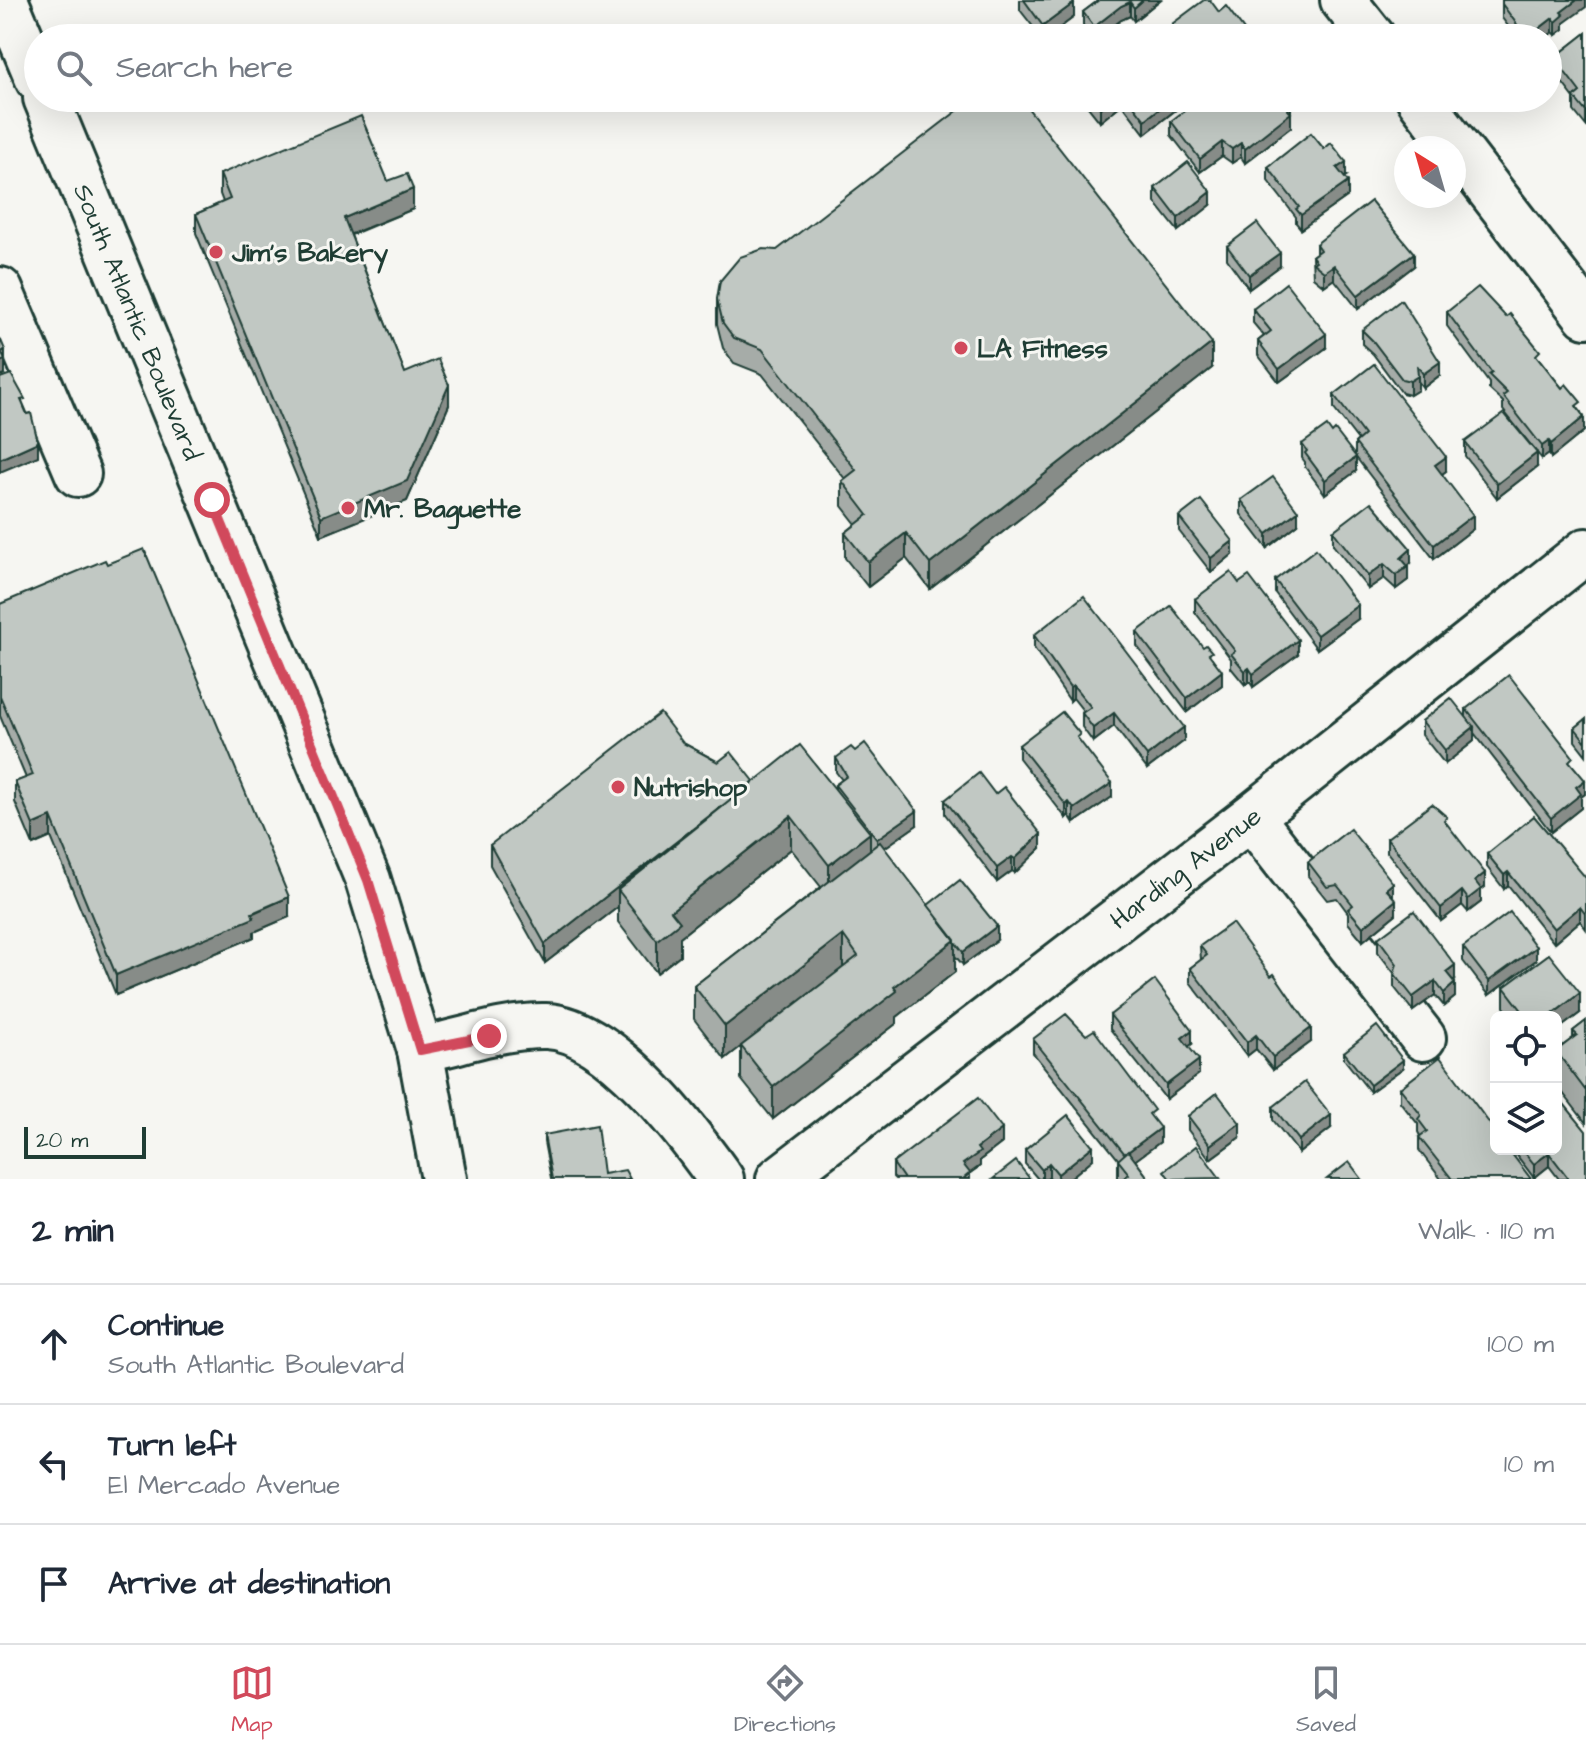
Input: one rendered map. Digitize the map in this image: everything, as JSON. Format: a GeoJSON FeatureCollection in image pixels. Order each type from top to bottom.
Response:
{"type":"FeatureCollection","features":[{"type":"Feature","properties":{"kind":"street"},"geometry":{"type":"LineString","coordinates":[[5,0],[24,45]]}},
{"type":"Feature","properties":{"kind":"street"},"geometry":{"type":"LineString","coordinates":[[1343,0],[1362,24]]}},
{"type":"Feature","properties":{"kind":"street","name":"South Atlantic Boulevard"},"geometry":{"type":"LineString","coordinates":[[52,112],[368,880],[420,1050],[444,1179]]}},
{"type":"Feature","properties":{"kind":"street"},"geometry":{"type":"LineString","coordinates":[[1430,112],[1586,315]]}},
{"type":"Feature","properties":{"kind":"street"},"geometry":{"type":"LineString","coordinates":[[0,290],[78,474]]}},
{"type":"Feature","properties":{"kind":"street","name":"Harding Avenue"},"geometry":{"type":"LineString","coordinates":[[779,1179],[1251,817],[1586,551]]}},
{"type":"Feature","properties":{"kind":"street"},"geometry":{"type":"LineString","coordinates":[[1251,817],[1423,1038]]}},
{"type":"Feature","properties":{"kind":"street"},"geometry":{"type":"LineString","coordinates":[[420,1050],[549,1026],[589,1040],[619,1063],[657,1101],[721,1179]]}},
{"type":"Feature","properties":{"kind":"building"},"geometry":{"type":"Polygon","coordinates":[[[1024,0],[1072,0],[1074,3],[1042,24],[1024,0]]]}},
{"type":"Feature","properties":{"kind":"building"},"geometry":{"type":"Polygon","coordinates":[[[1099,0],[1143,0],[1134,8],[1130,2],[1121,6],[1098,24],[1092,24],[1083,12],[1099,0]]]}},
{"type":"Feature","properties":{"kind":"building"},"geometry":{"type":"Polygon","coordinates":[[[1204,0],[1210,0],[1219,12],[1226,6],[1240,24],[1172,24],[1204,0]]]}},
{"type":"Feature","properties":{"kind":"building"},"geometry":{"type":"Polygon","coordinates":[[[1502,0],[1577,0],[1561,12],[1564,15],[1556,22],[1553,18],[1545,24],[1517,24],[1502,0]]]}},
{"type":"Feature","properties":{"kind":"building"},"geometry":{"type":"Polygon","coordinates":[[[1586,33],[1586,112],[1574,97],[1580,92],[1562,68],[1562,52],[1586,33]]]}},
{"type":"Feature","properties":{"kind":"building"},"geometry":{"type":"Polygon","coordinates":[[[956,112],[1031,112],[1212,343],[930,564],[906,533],[868,562],[845,533],[868,515],[842,481],[856,470],[762,349],[734,338],[723,323],[717,299],[720,281],[740,257],[763,249],[777,250],[956,112]]]}},
{"type":"Feature","properties":{"kind":"building"},"geometry":{"type":"Polygon","coordinates":[[[1139,112],[1155,112],[1145,120],[1139,112]]]}},
{"type":"Feature","properties":{"kind":"building"},"geometry":{"type":"Polygon","coordinates":[[[1183,112],[1291,113],[1245,149],[1241,143],[1232,149],[1222,142],[1200,159],[1171,121],[1183,112]]]}},
{"type":"Feature","properties":{"kind":"building"},"geometry":{"type":"Polygon","coordinates":[[[361,116],[388,181],[407,174],[413,189],[344,218],[405,373],[438,359],[449,385],[407,481],[321,517],[196,214],[230,199],[220,174],[361,116]]]}},
{"type":"Feature","properties":{"kind":"building"},"geometry":{"type":"Polygon","coordinates":[[[1311,133],[1324,149],[1331,143],[1346,162],[1337,168],[1348,182],[1301,215],[1296,209],[1299,207],[1268,167],[1311,133]]]}},
{"type":"Feature","properties":{"kind":"building"},"geometry":{"type":"Polygon","coordinates":[[[1188,162],[1211,192],[1178,218],[1155,188],[1188,162]]]}},
{"type":"Feature","properties":{"kind":"building"},"geometry":{"type":"Polygon","coordinates":[[[1371,201],[1414,253],[1358,295],[1334,265],[1324,272],[1313,263],[1316,261],[1312,256],[1320,250],[1316,244],[1371,201]]]}},
{"type":"Feature","properties":{"kind":"building"},"geometry":{"type":"Polygon","coordinates":[[[1257,223],[1280,253],[1249,275],[1227,246],[1257,223]]]}},
{"type":"Feature","properties":{"kind":"building"},"geometry":{"type":"Polygon","coordinates":[[[1286,283],[1326,334],[1279,369],[1258,341],[1271,331],[1253,309],[1286,283]]]}},
{"type":"Feature","properties":{"kind":"building"},"geometry":{"type":"Polygon","coordinates":[[[1478,287],[1506,317],[1510,314],[1540,351],[1536,355],[1562,388],[1566,384],[1581,402],[1576,406],[1584,417],[1551,444],[1549,441],[1542,446],[1503,396],[1507,393],[1489,375],[1492,373],[1447,312],[1478,287]]]}},
{"type":"Feature","properties":{"kind":"building"},"geometry":{"type":"Polygon","coordinates":[[[1401,300],[1440,362],[1423,374],[1417,365],[1418,376],[1410,381],[1402,379],[1362,330],[1401,300]]]}},
{"type":"Feature","properties":{"kind":"building"},"geometry":{"type":"Polygon","coordinates":[[[0,338],[5,360],[0,362],[0,338]]]}},
{"type":"Feature","properties":{"kind":"building"},"geometry":{"type":"Polygon","coordinates":[[[1374,364],[1446,457],[1435,465],[1473,515],[1434,545],[1355,443],[1364,435],[1334,395],[1374,364]]]}},
{"type":"Feature","properties":{"kind":"building"},"geometry":{"type":"Polygon","coordinates":[[[11,374],[25,399],[21,400],[27,414],[31,413],[38,442],[0,459],[0,378],[11,374]]]}},
{"type":"Feature","properties":{"kind":"building"},"geometry":{"type":"Polygon","coordinates":[[[1504,413],[1537,453],[1497,484],[1465,442],[1504,413]]]}},
{"type":"Feature","properties":{"kind":"building"},"geometry":{"type":"Polygon","coordinates":[[[1327,426],[1332,433],[1335,430],[1356,457],[1325,480],[1302,444],[1327,426]]]}},
{"type":"Feature","properties":{"kind":"building"},"geometry":{"type":"Polygon","coordinates":[[[1273,477],[1298,511],[1267,534],[1241,500],[1273,477]]]}},
{"type":"Feature","properties":{"kind":"building"},"geometry":{"type":"Polygon","coordinates":[[[1201,500],[1233,541],[1211,558],[1179,517],[1201,500]]]}},
{"type":"Feature","properties":{"kind":"building"},"geometry":{"type":"Polygon","coordinates":[[[1371,502],[1411,549],[1401,558],[1408,566],[1396,575],[1384,564],[1368,576],[1333,531],[1371,502]]]}},
{"type":"Feature","properties":{"kind":"building"},"geometry":{"type":"Polygon","coordinates":[[[144,549],[289,897],[252,913],[254,918],[116,975],[51,817],[33,825],[15,782],[33,775],[0,696],[0,604],[105,560],[107,564],[144,549]]]}},
{"type":"Feature","properties":{"kind":"building"},"geometry":{"type":"Polygon","coordinates":[[[1316,549],[1358,605],[1317,635],[1275,580],[1316,549]]]}},
{"type":"Feature","properties":{"kind":"building"},"geometry":{"type":"Polygon","coordinates":[[[1231,572],[1239,583],[1249,576],[1298,640],[1253,674],[1249,668],[1245,671],[1231,654],[1235,651],[1195,599],[1231,572]]]}},
{"type":"Feature","properties":{"kind":"building"},"geometry":{"type":"Polygon","coordinates":[[[1084,596],[1184,727],[1147,756],[1114,713],[1093,728],[1082,713],[1091,707],[1073,685],[1070,687],[1034,635],[1084,596]]]}},
{"type":"Feature","properties":{"kind":"building"},"geometry":{"type":"Polygon","coordinates":[[[1171,606],[1203,647],[1206,645],[1212,652],[1209,654],[1222,671],[1187,698],[1137,632],[1171,606]]]}},
{"type":"Feature","properties":{"kind":"building"},"geometry":{"type":"Polygon","coordinates":[[[1509,675],[1573,757],[1569,761],[1585,780],[1576,787],[1581,794],[1551,818],[1466,709],[1509,675]]]}},
{"type":"Feature","properties":{"kind":"building"},"geometry":{"type":"Polygon","coordinates":[[[1451,698],[1474,727],[1445,750],[1422,721],[1451,698]]]}},
{"type":"Feature","properties":{"kind":"building"},"geometry":{"type":"Polygon","coordinates":[[[1062,712],[1112,783],[1074,809],[1069,802],[1066,805],[1019,745],[1062,712]]]}},
{"type":"Feature","properties":{"kind":"building"},"geometry":{"type":"Polygon","coordinates":[[[660,713],[683,743],[718,762],[731,752],[754,781],[545,944],[490,845],[660,713]]]}},
{"type":"Feature","properties":{"kind":"building"},"geometry":{"type":"Polygon","coordinates":[[[1586,719],[1586,742],[1575,728],[1586,719]]]}},
{"type":"Feature","properties":{"kind":"building"},"geometry":{"type":"Polygon","coordinates":[[[865,743],[917,811],[877,839],[835,785],[847,776],[836,758],[851,747],[855,751],[865,743]]]}},
{"type":"Feature","properties":{"kind":"building"},"geometry":{"type":"Polygon","coordinates":[[[800,745],[870,833],[829,865],[791,816],[671,911],[680,922],[657,940],[618,890],[800,745]]]}},
{"type":"Feature","properties":{"kind":"building"},"geometry":{"type":"Polygon","coordinates":[[[979,773],[995,794],[1004,787],[1041,834],[1015,859],[1012,857],[997,868],[945,800],[979,773]]]}},
{"type":"Feature","properties":{"kind":"building"},"geometry":{"type":"Polygon","coordinates":[[[1432,804],[1447,817],[1444,820],[1485,873],[1475,881],[1481,889],[1468,899],[1462,891],[1441,908],[1387,838],[1432,804]]]}},
{"type":"Feature","properties":{"kind":"building"},"geometry":{"type":"Polygon","coordinates":[[[1534,816],[1586,878],[1586,915],[1580,907],[1554,929],[1508,872],[1504,875],[1487,854],[1534,816]]]}},
{"type":"Feature","properties":{"kind":"building"},"geometry":{"type":"Polygon","coordinates":[[[1350,829],[1393,883],[1386,889],[1396,900],[1363,927],[1348,909],[1353,905],[1337,885],[1327,887],[1308,862],[1350,829]]]}},
{"type":"Feature","properties":{"kind":"building"},"geometry":{"type":"Polygon","coordinates":[[[880,842],[955,940],[894,987],[897,991],[773,1087],[741,1046],[858,956],[843,935],[725,1026],[694,986],[880,842]]]}},
{"type":"Feature","properties":{"kind":"building"},"geometry":{"type":"Polygon","coordinates":[[[960,880],[997,926],[963,952],[928,905],[960,880]]]}},
{"type":"Feature","properties":{"kind":"building"},"geometry":{"type":"Polygon","coordinates":[[[1414,911],[1455,965],[1446,972],[1455,983],[1444,993],[1435,981],[1413,997],[1394,973],[1397,964],[1378,938],[1414,911]]]}},
{"type":"Feature","properties":{"kind":"building"},"geometry":{"type":"Polygon","coordinates":[[[1510,912],[1536,947],[1489,981],[1463,947],[1510,912]]]}},
{"type":"Feature","properties":{"kind":"building"},"geometry":{"type":"Polygon","coordinates":[[[1232,923],[1271,976],[1274,974],[1311,1028],[1273,1057],[1256,1035],[1247,1042],[1190,968],[1207,955],[1200,946],[1232,923]]]}},
{"type":"Feature","properties":{"kind":"building"},"geometry":{"type":"Polygon","coordinates":[[[1549,954],[1580,993],[1557,1011],[1522,1011],[1504,987],[1549,954]]]}},
{"type":"Feature","properties":{"kind":"building"},"geometry":{"type":"Polygon","coordinates":[[[1155,980],[1192,1030],[1182,1038],[1199,1060],[1166,1085],[1110,1015],[1155,980]]]}},
{"type":"Feature","properties":{"kind":"building"},"geometry":{"type":"Polygon","coordinates":[[[1066,1014],[1086,1035],[1094,1030],[1154,1110],[1149,1114],[1160,1128],[1125,1154],[1033,1039],[1066,1014]]]}},
{"type":"Feature","properties":{"kind":"building"},"geometry":{"type":"Polygon","coordinates":[[[1586,1021],[1586,1091],[1562,1059],[1562,1046],[1577,1035],[1573,1031],[1586,1021]]]}},
{"type":"Feature","properties":{"kind":"building"},"geometry":{"type":"Polygon","coordinates":[[[1377,1026],[1403,1060],[1370,1085],[1344,1052],[1377,1026]]]}},
{"type":"Feature","properties":{"kind":"building"},"geometry":{"type":"Polygon","coordinates":[[[1440,1057],[1490,1124],[1490,1155],[1513,1155],[1531,1179],[1452,1179],[1419,1137],[1427,1131],[1418,1119],[1421,1115],[1400,1088],[1440,1057]]]}},
{"type":"Feature","properties":{"kind":"building"},"geometry":{"type":"Polygon","coordinates":[[[1305,1082],[1331,1115],[1299,1140],[1273,1107],[1305,1082]]]}},
{"type":"Feature","properties":{"kind":"building"},"geometry":{"type":"Polygon","coordinates":[[[1217,1093],[1240,1123],[1210,1145],[1188,1116],[1217,1093]]]}},
{"type":"Feature","properties":{"kind":"building"},"geometry":{"type":"Polygon","coordinates":[[[978,1098],[1002,1129],[977,1148],[980,1152],[963,1164],[970,1173],[963,1179],[904,1179],[893,1163],[978,1098]]]}},
{"type":"Feature","properties":{"kind":"building"},"geometry":{"type":"Polygon","coordinates":[[[1562,1101],[1586,1131],[1586,1179],[1569,1179],[1551,1155],[1562,1155],[1562,1101]]]}},
{"type":"Feature","properties":{"kind":"building"},"geometry":{"type":"Polygon","coordinates":[[[1068,1115],[1093,1146],[1058,1174],[1049,1163],[1042,1170],[1025,1150],[1068,1115]]]}},
{"type":"Feature","properties":{"kind":"building"},"geometry":{"type":"Polygon","coordinates":[[[597,1125],[603,1174],[625,1170],[630,1179],[552,1179],[544,1135],[597,1125]]]}},
{"type":"Feature","properties":{"kind":"building"},"geometry":{"type":"Polygon","coordinates":[[[1196,1146],[1220,1178],[1170,1179],[1164,1171],[1196,1146]]]}},
{"type":"Feature","properties":{"kind":"building"},"geometry":{"type":"Polygon","coordinates":[[[1128,1151],[1149,1179],[1123,1179],[1129,1174],[1118,1160],[1128,1151]]]}},
{"type":"Feature","properties":{"kind":"building"},"geometry":{"type":"Polygon","coordinates":[[[1527,1155],[1546,1155],[1534,1164],[1527,1155]]]}},
{"type":"Feature","properties":{"kind":"building"},"geometry":{"type":"Polygon","coordinates":[[[1016,1161],[1030,1179],[993,1179],[1016,1161]]]}},
{"type":"Feature","properties":{"kind":"building"},"geometry":{"type":"Polygon","coordinates":[[[1349,1162],[1362,1179],[1327,1179],[1349,1162]]]}},
{"type":"Feature","properties":{"kind":"place","name":"Jim's Bakery"},"geometry":{"type":"Point","coordinates":[216,252]}},
{"type":"Feature","properties":{"kind":"place","name":"LA Fitness"},"geometry":{"type":"Point","coordinates":[961,348]}},
{"type":"Feature","properties":{"kind":"place","name":"Mr. Baguette"},"geometry":{"type":"Point","coordinates":[348,508]}},
{"type":"Feature","properties":{"kind":"place","name":"Nutrishop"},"geometry":{"type":"Point","coordinates":[618,787]}},
{"type":"Feature","properties":{"kind":"route"},"geometry":{"type":"LineString","coordinates":[[212,500],[368,880],[420,1050],[489,1036]]}}]}
